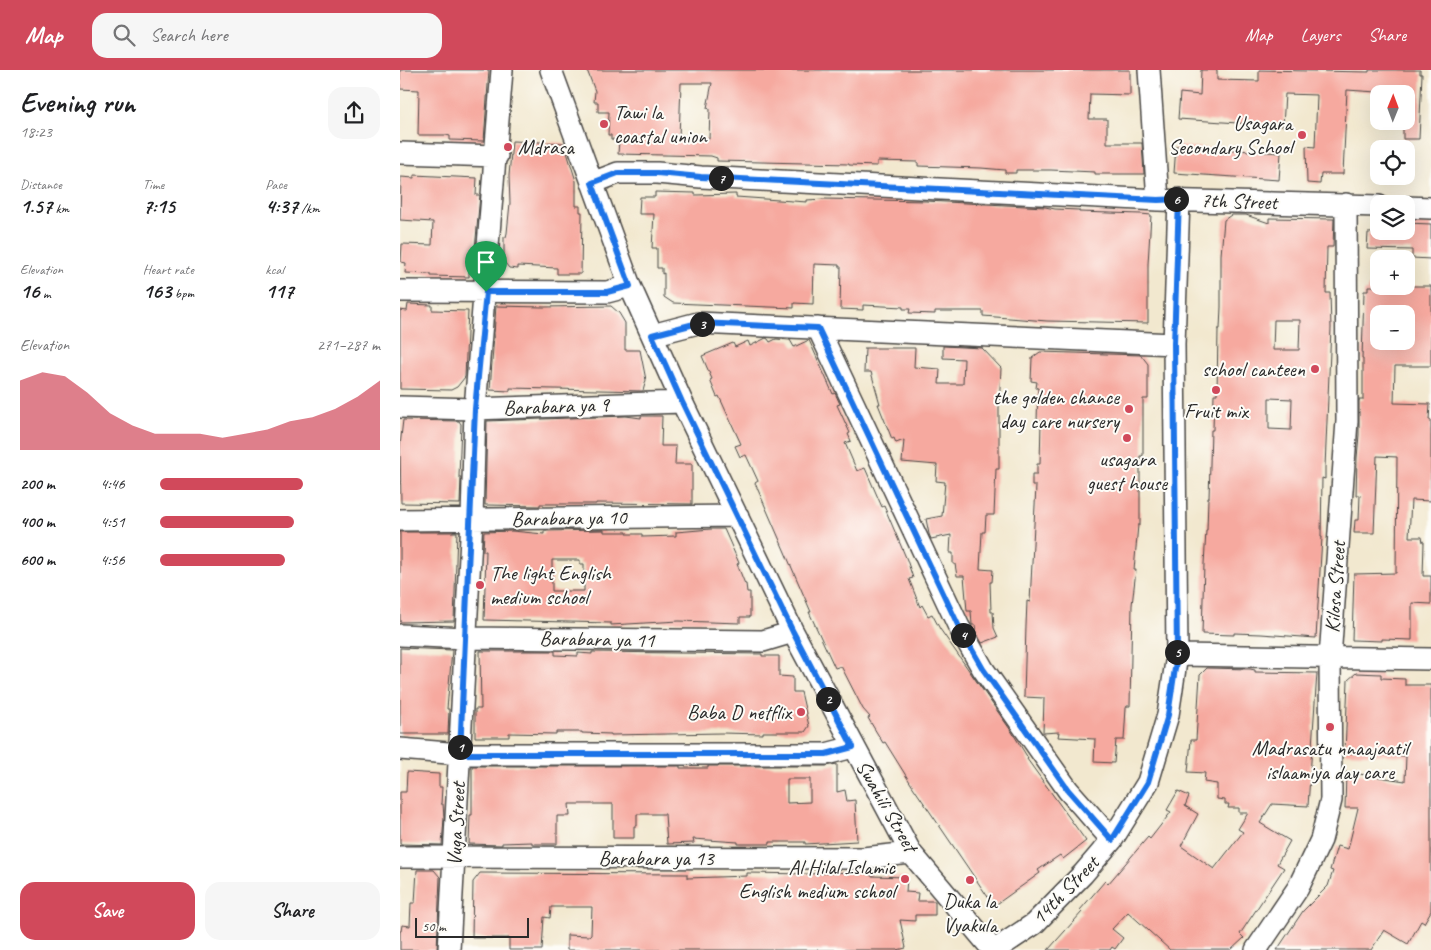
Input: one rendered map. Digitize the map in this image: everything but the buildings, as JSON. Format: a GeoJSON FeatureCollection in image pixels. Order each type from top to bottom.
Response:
{"type":"FeatureCollection","features":[{"type":"Feature","properties":{"kind":"street","name":"Vuga Street"},"geometry":{"type":"LineString","coordinates":[[449,950],[472,519],[475,409],[497,156],[502,70]]}},
{"type":"Feature","properties":{"kind":"street","name":"Swahili Street"},"geometry":{"type":"LineString","coordinates":[[551,70],[630,286],[682,402],[793,632],[911,853],[994,950]]}},
{"type":"Feature","properties":{"kind":"street"},"geometry":{"type":"LineString","coordinates":[[1149,70],[1158,200]]}},
{"type":"Feature","properties":{"kind":"street"},"geometry":{"type":"LineString","coordinates":[[400,154],[497,156]]}},
{"type":"Feature","properties":{"kind":"street","name":"7th Street"},"geometry":{"type":"LineString","coordinates":[[592,183],[618,173],[657,173],[701,177],[1158,200],[1179,199],[1370,205]]}},
{"type":"Feature","properties":{"kind":"street","name":"14th Street"},"geometry":{"type":"LineString","coordinates":[[994,950],[1034,924],[1083,874],[1112,840],[1148,782],[1168,715],[1177,655],[1174,344],[1179,199]]}},
{"type":"Feature","properties":{"kind":"street","name":"Kilosa Street"},"geometry":{"type":"LineString","coordinates":[[1256,950],[1298,888],[1321,840],[1331,800],[1330,658],[1347,420],[1346,204]]}},
{"type":"Feature","properties":{"kind":"street"},"geometry":{"type":"LineString","coordinates":[[1415,207],[1431,208]]}},
{"type":"Feature","properties":{"kind":"street"},"geometry":{"type":"LineString","coordinates":[[400,291],[607,292],[630,286]]}},
{"type":"Feature","properties":{"kind":"street"},"geometry":{"type":"LineString","coordinates":[[652,335],[698,323],[1174,344]]}},
{"type":"Feature","properties":{"kind":"street"},"geometry":{"type":"LineString","coordinates":[[818,328],[964,636],[983,669],[1068,790],[1112,840]]}},
{"type":"Feature","properties":{"kind":"street","name":"Barabara ya 9"},"geometry":{"type":"LineString","coordinates":[[400,407],[475,409],[682,402]]}},
{"type":"Feature","properties":{"kind":"street","name":"Barabara ya 10"},"geometry":{"type":"LineString","coordinates":[[400,520],[738,516]]}},
{"type":"Feature","properties":{"kind":"street","name":"Barabara ya 11"},"geometry":{"type":"LineString","coordinates":[[400,635],[466,638],[763,641],[793,632]]}},
{"type":"Feature","properties":{"kind":"street"},"geometry":{"type":"LineString","coordinates":[[1177,655],[1431,659]]}},
{"type":"Feature","properties":{"kind":"street"},"geometry":{"type":"LineString","coordinates":[[400,749],[460,754],[826,754],[853,747]]}},
{"type":"Feature","properties":{"kind":"street","name":"Barabara ya 13"},"geometry":{"type":"LineString","coordinates":[[400,857],[863,858],[911,853]]}},
{"type":"Feature","properties":{"kind":"place","name":"Tawi la coastal union"},"geometry":{"type":"Point","coordinates":[604,124]}},
{"type":"Feature","properties":{"kind":"place","name":"Usagara Secondary School"},"geometry":{"type":"Point","coordinates":[1302,135]}},
{"type":"Feature","properties":{"kind":"place","name":"Mdrasa"},"geometry":{"type":"Point","coordinates":[508,147]}},
{"type":"Feature","properties":{"kind":"place","name":"school canteen"},"geometry":{"type":"Point","coordinates":[1315,369]}},
{"type":"Feature","properties":{"kind":"place","name":"Fruit mix"},"geometry":{"type":"Point","coordinates":[1216,390]}},
{"type":"Feature","properties":{"kind":"place","name":"the golden chance day care nursery"},"geometry":{"type":"Point","coordinates":[1129,409]}},
{"type":"Feature","properties":{"kind":"place","name":"usagara guest house"},"geometry":{"type":"Point","coordinates":[1127,438]}},
{"type":"Feature","properties":{"kind":"place","name":"The light English medium school"},"geometry":{"type":"Point","coordinates":[480,585]}},
{"type":"Feature","properties":{"kind":"place","name":"Baba D netflix"},"geometry":{"type":"Point","coordinates":[801,712]}},
{"type":"Feature","properties":{"kind":"place","name":"Madrasatu nnaajaatil islaamiya day care"},"geometry":{"type":"Point","coordinates":[1330,727]}},
{"type":"Feature","properties":{"kind":"place","name":"Al Hilal Islamic English medium school"},"geometry":{"type":"Point","coordinates":[905,879]}},
{"type":"Feature","properties":{"kind":"place","name":"Duka la Vyakula"},"geometry":{"type":"Point","coordinates":[970,880]}},
{"type":"Feature","properties":{"kind":"route"},"geometry":{"type":"LineString","coordinates":[[618,173],[657,173],[701,177],[1158,200],[1179,199],[1174,344],[1177,655],[1168,715],[1148,782],[1112,840],[1068,790],[983,669],[959,627],[818,328],[698,323],[652,335],[682,402],[793,632],[853,747],[826,754],[460,754],[472,519],[475,409],[486,292],[614,292],[630,286],[592,183],[618,173]]}}]}
